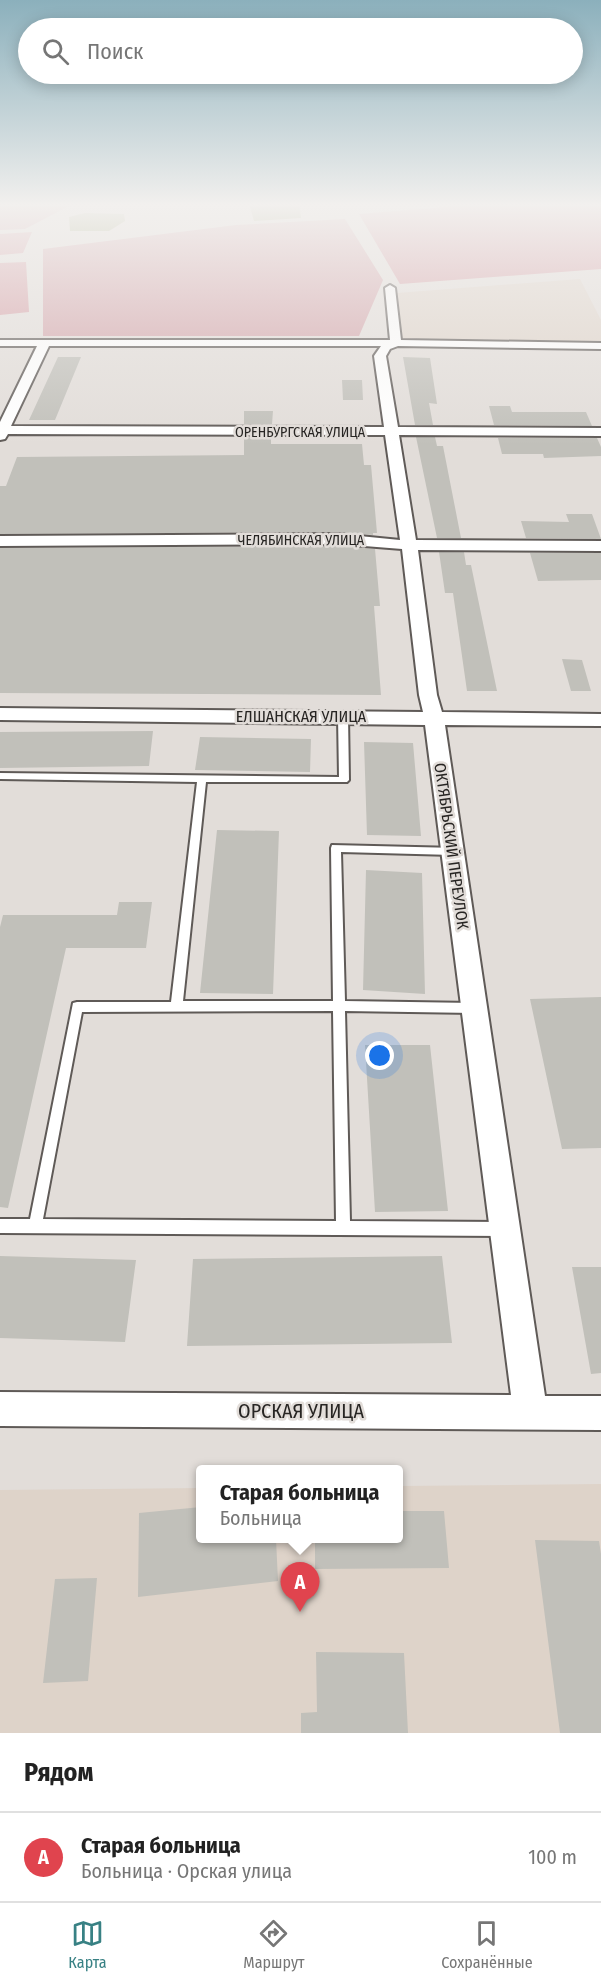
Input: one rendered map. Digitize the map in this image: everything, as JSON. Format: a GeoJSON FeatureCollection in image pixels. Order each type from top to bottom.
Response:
{"type":"FeatureCollection","features":[{"type":"Feature","properties":{"kind":"street"},"geometry":{"type":"LineString","coordinates":[[390,288],[396,343]]}},
{"type":"Feature","properties":{"kind":"street"},"geometry":{"type":"LineString","coordinates":[[0,343],[396,343],[601,346]]}},
{"type":"Feature","properties":{"kind":"street"},"geometry":{"type":"LineString","coordinates":[[1,432],[45,343]]}},
{"type":"Feature","properties":{"kind":"street","name":"ОКТЯБРЬСКИЙ ПЕРЕУЛОК"},"geometry":{"type":"LineString","coordinates":[[396,343],[386,347],[380,356],[393,432],[428,695],[434,717],[530,1412]]}},
{"type":"Feature","properties":{"kind":"street","name":"ОРЕНБУРГСКАЯ УЛИЦА"},"geometry":{"type":"LineString","coordinates":[[1,432],[601,432]]}},
{"type":"Feature","properties":{"kind":"street","name":"ЧЕЛЯБИНСКАЯ УЛИЦА"},"geometry":{"type":"LineString","coordinates":[[0,541],[339,539],[409,545],[601,546]]}},
{"type":"Feature","properties":{"kind":"street","name":"ЕЛШАНСКАЯ УЛИЦА"},"geometry":{"type":"LineString","coordinates":[[0,714],[601,720]]}},
{"type":"Feature","properties":{"kind":"street","name":"ОРСКАЯ УЛИЦА"},"geometry":{"type":"LineString","coordinates":[[0,1409],[601,1413]]}},
{"type":"Feature","properties":{"kind":"lane"},"geometry":{"type":"LineString","coordinates":[[0,776],[344,780],[343,716]]}},
{"type":"Feature","properties":{"kind":"lane"},"geometry":{"type":"LineString","coordinates":[[176,1007],[202,778]]}},
{"type":"Feature","properties":{"kind":"lane"},"geometry":{"type":"LineString","coordinates":[[343,1229],[336,848],[453,851]]}},
{"type":"Feature","properties":{"kind":"lane"},"geometry":{"type":"LineString","coordinates":[[35,1227],[77,1007],[475,1008]]}},
{"type":"Feature","properties":{"kind":"lane"},"geometry":{"type":"LineString","coordinates":[[0,1226],[505,1229]]}},
{"type":"Feature","properties":{"kind":"shaded area"},"geometry":{"type":"Polygon","coordinates":[[[0,284],[27,284],[29,312],[0,315],[0,284]]]}},
{"type":"Feature","properties":{"kind":"shaded area"},"geometry":{"type":"Polygon","coordinates":[[[43,284],[381,284],[359,336],[43,336],[43,284]]]}},
{"type":"Feature","properties":{"kind":"shaded area"},"geometry":{"type":"Polygon","coordinates":[[[516,284],[582,284],[601,320],[601,343],[402,341],[397,293],[516,284]]]}},
{"type":"Feature","properties":{"kind":"shaded area"},"geometry":{"type":"Polygon","coordinates":[[[601,1484],[601,1733],[0,1733],[0,1490],[196,1488],[196,1543],[403,1543],[403,1486],[601,1484]]]}},
{"type":"Feature","properties":{"kind":"building"},"geometry":{"type":"Polygon","coordinates":[[[58,357],[81,357],[55,420],[29,420],[58,357]]]}},
{"type":"Feature","properties":{"kind":"building"},"geometry":{"type":"Polygon","coordinates":[[[403,357],[430,358],[437,404],[429,403],[433,425],[415,425],[403,357]]]}},
{"type":"Feature","properties":{"kind":"building"},"geometry":{"type":"Polygon","coordinates":[[[342,380],[362,380],[363,400],[343,400],[342,380]]]}},
{"type":"Feature","properties":{"kind":"building"},"geometry":{"type":"Polygon","coordinates":[[[489,406],[510,406],[512,412],[586,412],[592,426],[494,425],[489,406]]]}},
{"type":"Feature","properties":{"kind":"building"},"geometry":{"type":"Polygon","coordinates":[[[244,411],[273,411],[272,424],[244,424],[244,411]]]}},
{"type":"Feature","properties":{"kind":"building"},"geometry":{"type":"Polygon","coordinates":[[[244,437],[271,437],[271,444],[362,444],[364,465],[371,465],[377,533],[373,535],[339,532],[0,534],[0,486],[6,486],[17,457],[244,455],[244,437]]]}},
{"type":"Feature","properties":{"kind":"building"},"geometry":{"type":"Polygon","coordinates":[[[416,437],[435,437],[437,446],[443,446],[461,538],[437,538],[416,437]]]}},
{"type":"Feature","properties":{"kind":"building"},"geometry":{"type":"Polygon","coordinates":[[[498,438],[597,438],[601,447],[601,456],[544,458],[543,454],[502,454],[498,438]]]}},
{"type":"Feature","properties":{"kind":"building"},"geometry":{"type":"Polygon","coordinates":[[[566,514],[592,514],[601,539],[526,538],[521,521],[569,522],[566,514]]]}},
{"type":"Feature","properties":{"kind":"building"},"geometry":{"type":"Polygon","coordinates":[[[339,546],[375,549],[380,606],[374,606],[381,695],[0,693],[0,548],[339,546]]]}},
{"type":"Feature","properties":{"kind":"building"},"geometry":{"type":"Polygon","coordinates":[[[439,552],[464,552],[466,565],[471,565],[497,691],[467,691],[453,593],[445,593],[439,552]]]}},
{"type":"Feature","properties":{"kind":"building"},"geometry":{"type":"Polygon","coordinates":[[[530,553],[601,553],[601,580],[538,581],[530,553]]]}},
{"type":"Feature","properties":{"kind":"building"},"geometry":{"type":"Polygon","coordinates":[[[562,659],[582,660],[591,691],[571,691],[562,659]]]}},
{"type":"Feature","properties":{"kind":"building"},"geometry":{"type":"Polygon","coordinates":[[[153,731],[149,766],[0,768],[0,732],[153,731]]]}},
{"type":"Feature","properties":{"kind":"building"},"geometry":{"type":"Polygon","coordinates":[[[200,737],[311,739],[310,772],[195,770],[200,737]]]}},
{"type":"Feature","properties":{"kind":"building"},"geometry":{"type":"Polygon","coordinates":[[[364,742],[413,743],[421,836],[367,835],[364,742]]]}},
{"type":"Feature","properties":{"kind":"building"},"geometry":{"type":"Polygon","coordinates":[[[217,830],[279,831],[273,994],[200,993],[217,830]]]}},
{"type":"Feature","properties":{"kind":"building"},"geometry":{"type":"Polygon","coordinates":[[[366,870],[422,873],[425,994],[363,990],[366,870]]]}},
{"type":"Feature","properties":{"kind":"building"},"geometry":{"type":"Polygon","coordinates":[[[119,902],[152,902],[146,948],[66,948],[8,1208],[0,1207],[0,927],[3,915],[117,915],[119,902]]]}},
{"type":"Feature","properties":{"kind":"building"},"geometry":{"type":"Polygon","coordinates":[[[601,997],[601,1148],[562,1149],[530,999],[601,997]]]}},
{"type":"Feature","properties":{"kind":"building"},"geometry":{"type":"Polygon","coordinates":[[[365,1045],[430,1045],[448,1211],[375,1212],[365,1045]]]}},
{"type":"Feature","properties":{"kind":"building"},"geometry":{"type":"Polygon","coordinates":[[[0,1256],[136,1260],[125,1342],[0,1338],[0,1256]]]}},
{"type":"Feature","properties":{"kind":"building"},"geometry":{"type":"Polygon","coordinates":[[[442,1256],[452,1343],[187,1346],[193,1259],[442,1256]]]}},
{"type":"Feature","properties":{"kind":"building"},"geometry":{"type":"Polygon","coordinates":[[[572,1267],[601,1267],[601,1373],[591,1374],[572,1267]]]}},
{"type":"Feature","properties":{"kind":"building"},"geometry":{"type":"Polygon","coordinates":[[[196,1507],[196,1543],[276,1543],[278,1581],[138,1597],[139,1513],[196,1507]]]}},
{"type":"Feature","properties":{"kind":"building"},"geometry":{"type":"Polygon","coordinates":[[[403,1511],[444,1511],[449,1568],[315,1569],[315,1543],[403,1543],[403,1511]]]}},
{"type":"Feature","properties":{"kind":"building"},"geometry":{"type":"Polygon","coordinates":[[[535,1540],[599,1541],[601,1554],[601,1733],[560,1733],[535,1540]]]}},
{"type":"Feature","properties":{"kind":"building"},"geometry":{"type":"Polygon","coordinates":[[[97,1578],[88,1681],[43,1683],[55,1579],[97,1578]]]}},
{"type":"Feature","properties":{"kind":"building"},"geometry":{"type":"Polygon","coordinates":[[[316,1652],[404,1653],[408,1733],[301,1733],[301,1713],[317,1712],[316,1652]]]}},
{"type":"Feature","properties":{"kind":"place","name":"Старая больница"},"geometry":{"type":"Point","coordinates":[300,1612]}}]}
